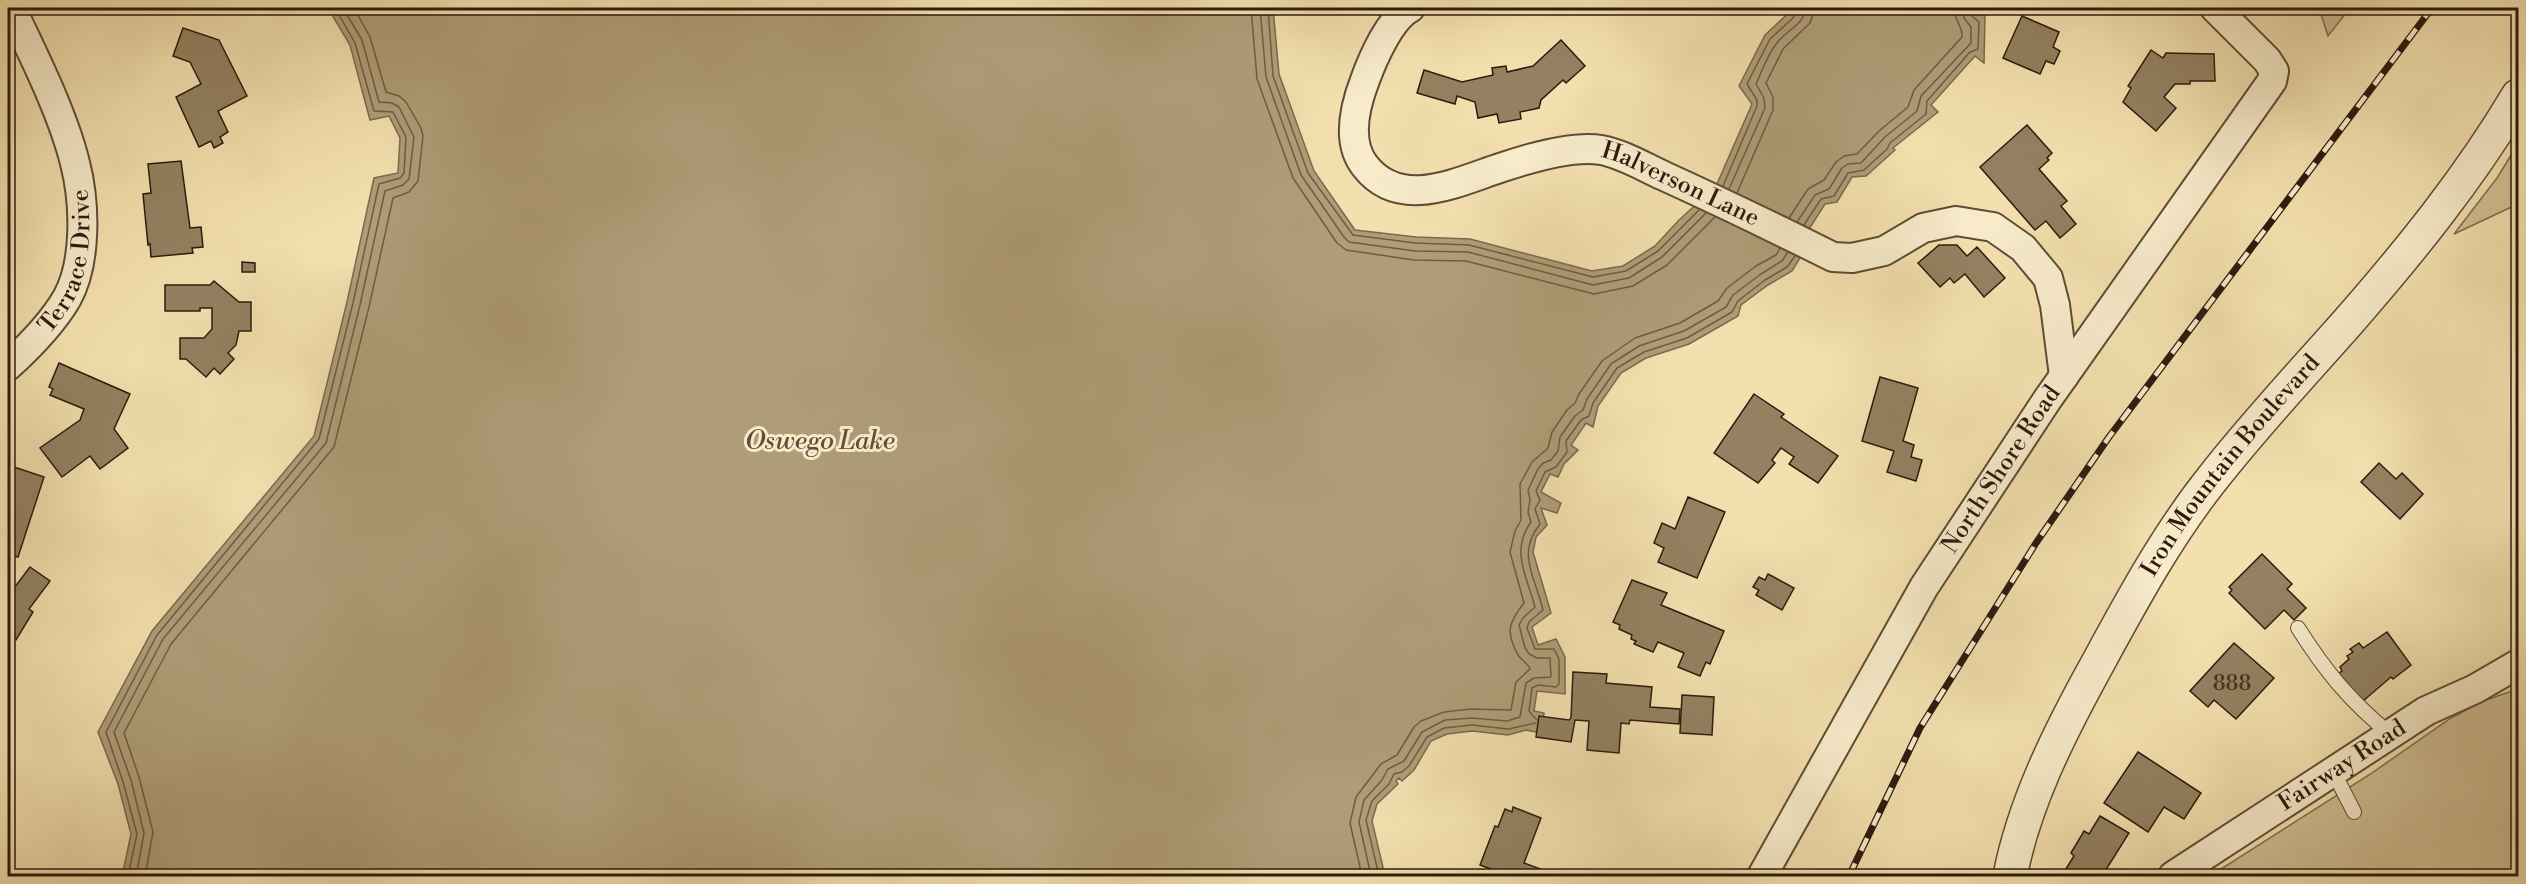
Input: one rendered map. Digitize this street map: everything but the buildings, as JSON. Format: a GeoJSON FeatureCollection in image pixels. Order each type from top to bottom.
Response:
{"type":"FeatureCollection","features":[{"type":"Feature","properties":{"kind":"street","name":"Terrace Drive"},"geometry":{"type":"LineString","coordinates":[[8,366],[58,312],[75,279],[81,249],[81,208],[75,164],[34,56],[11,8]]}},
{"type":"Feature","properties":{"kind":"street","name":"Halverson Lane"},"geometry":{"type":"LineString","coordinates":[[1410,8],[1385,36],[1357,101],[1354,145],[1360,160],[1373,177],[1388,186],[1404,190],[1426,190],[1449,186],[1505,166],[1578,149],[1602,150],[1693,189],[1833,257],[1852,258],[1884,251],[1923,228],[1956,221],[1993,227],[2023,248],[2048,278],[2055,305],[2064,376]]}},
{"type":"Feature","properties":{"kind":"street","name":"North Shore Road"},"geometry":{"type":"LineString","coordinates":[[1762,876],[1924,587],[2064,376],[2272,81],[2274,71],[2267,60],[2215,8]]}},
{"type":"Feature","properties":{"kind":"street","name":"Iron Mountain Boulevard"},"geometry":{"type":"LineString","coordinates":[[2010,876],[2042,773],[2088,680],[2168,541],[2210,481],[2241,442],[2432,221],[2460,185],[2518,96]]}},
{"type":"Feature","properties":{"kind":"street","name":"Fairway Road"},"geometry":{"type":"LineString","coordinates":[[2173,876],[2426,711],[2475,689],[2518,664]]}},
{"type":"Feature","properties":{"kind":"lane"},"geometry":{"type":"LineString","coordinates":[[2298,628],[2319,662],[2346,695],[2390,734]]}},
{"type":"Feature","properties":{"kind":"lane"},"geometry":{"type":"LineString","coordinates":[[2333,771],[2354,812]]}},
{"type":"Feature","properties":{"kind":"shaded area"},"geometry":{"type":"Polygon","coordinates":[[[2319,8],[2350,8],[2328,36],[2319,8]]]}},
{"type":"Feature","properties":{"kind":"shaded area"},"geometry":{"type":"Polygon","coordinates":[[[2518,144],[2518,204],[2454,234],[2497,178],[2518,144]]]}},
{"type":"Feature","properties":{"kind":"shaded area"},"geometry":{"type":"Polygon","coordinates":[[[2518,689],[2518,876],[2210,876],[2369,775],[2451,718],[2483,701],[2518,689]]]}},
{"type":"Feature","properties":{"kind":"water","name":"Oswego Lake"},"geometry":{"type":"Polygon","coordinates":[[[328,8],[1273,8],[1279,74],[1314,171],[1355,230],[1416,237],[1470,239],[1592,271],[1623,266],[1655,246],[1716,186],[1752,104],[1739,86],[1765,35],[1794,8],[1977,8],[1977,14],[1985,15],[1984,63],[1975,56],[1931,105],[1938,112],[1893,148],[1895,150],[1866,176],[1852,177],[1837,202],[1825,204],[1802,240],[1803,253],[1792,271],[1741,305],[1738,316],[1689,344],[1646,358],[1621,373],[1598,406],[1593,427],[1586,423],[1571,445],[1578,450],[1564,464],[1558,477],[1550,474],[1541,492],[1561,503],[1557,513],[1541,508],[1547,525],[1536,537],[1533,552],[1551,613],[1532,627],[1538,645],[1556,639],[1565,657],[1565,694],[1537,691],[1534,711],[1544,713],[1541,733],[1526,730],[1508,735],[1472,731],[1447,734],[1431,741],[1414,770],[1402,781],[1399,778],[1396,781],[1398,784],[1377,804],[1372,821],[1385,876],[122,876],[131,834],[118,784],[98,732],[152,631],[314,436],[374,178],[398,173],[400,138],[389,116],[370,120],[350,45],[328,8]]]}},
{"type":"Feature","properties":{"kind":"railway"},"geometry":{"type":"LineString","coordinates":[[1849,876],[1920,728],[2036,543],[2109,437],[2432,8]]}}]}
